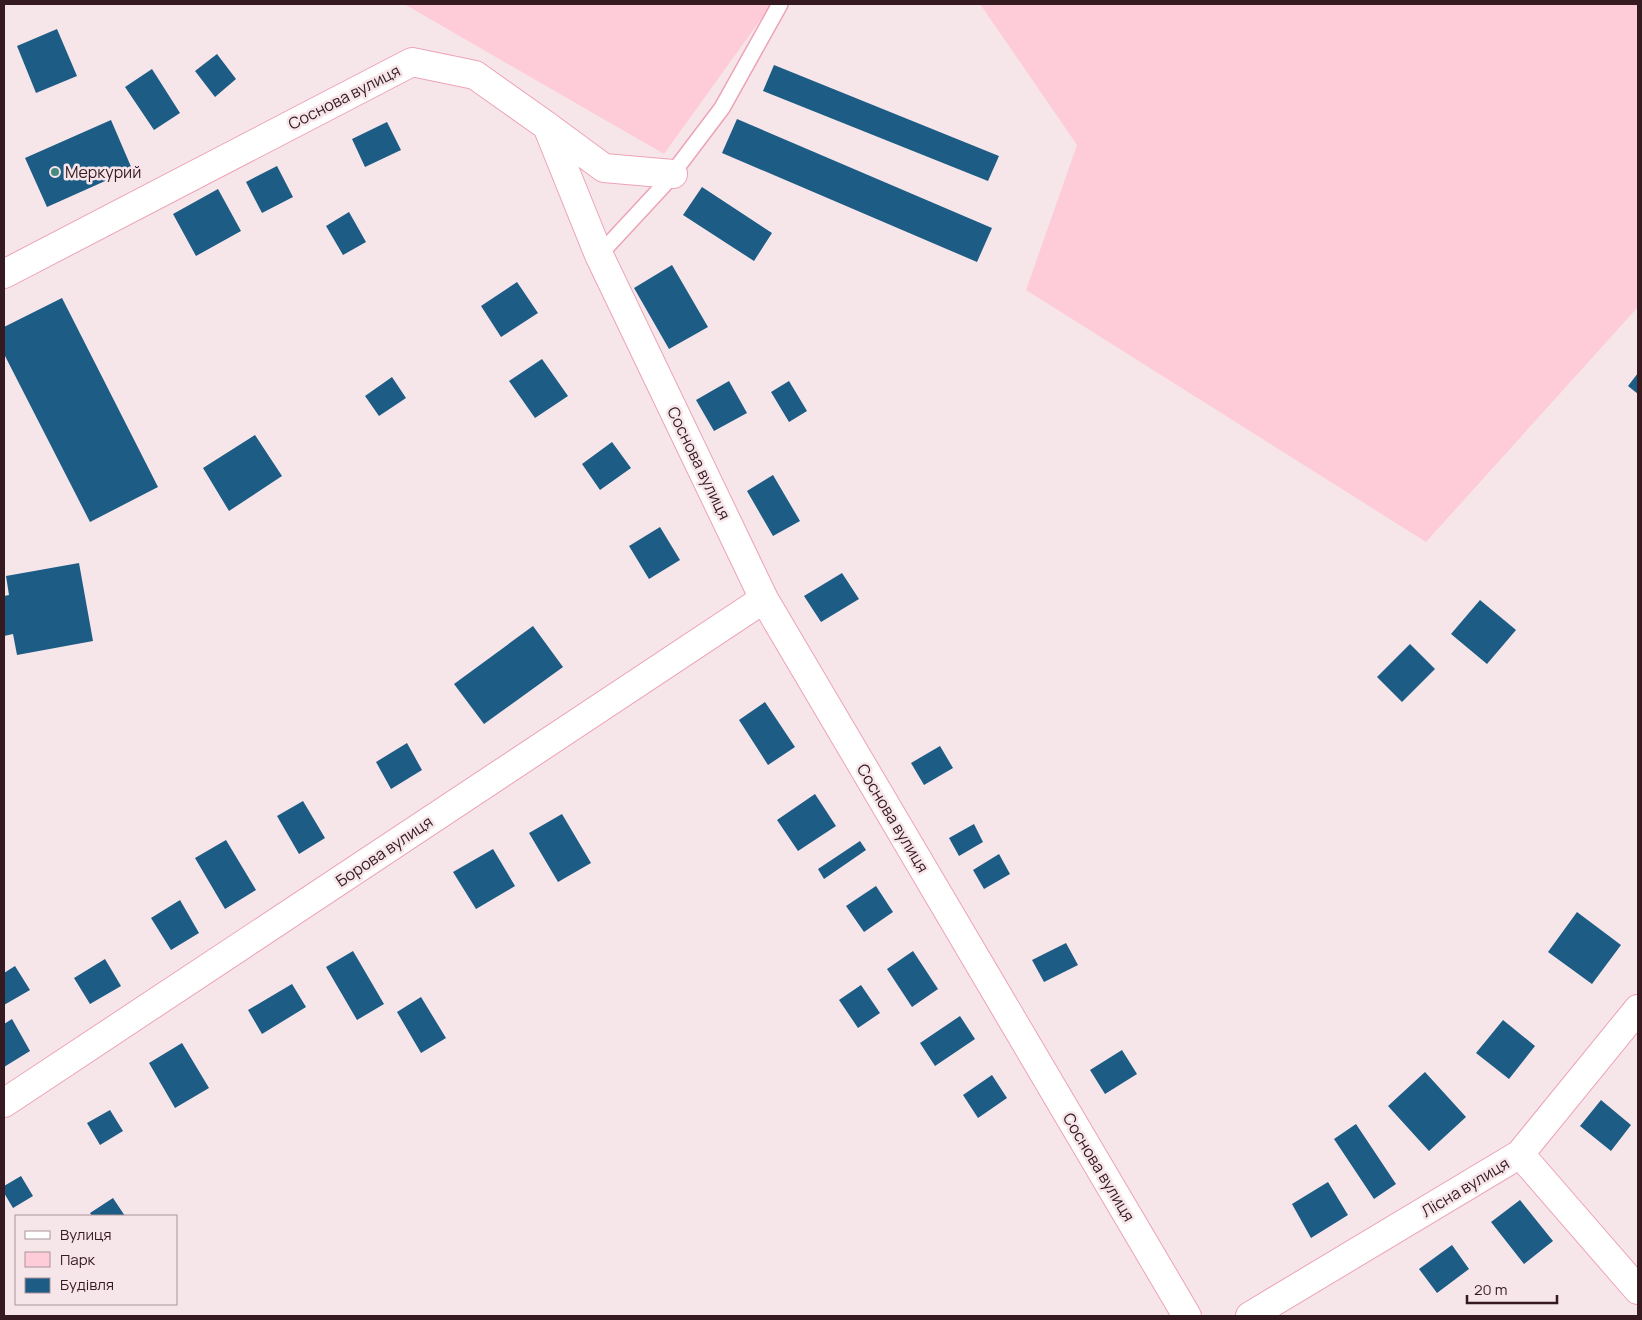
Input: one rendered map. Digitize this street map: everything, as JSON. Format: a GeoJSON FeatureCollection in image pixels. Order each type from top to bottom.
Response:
{"type":"FeatureCollection","features":[{"type":"Feature","properties":{"kind":"street","name":"Соснова вулиця"},"geometry":{"type":"LineString","coordinates":[[4,274],[412,62],[475,75],[547,126],[599,255],[764,599],[1187,1316]]}},
{"type":"Feature","properties":{"kind":"street"},"geometry":{"type":"LineString","coordinates":[[547,126],[604,168],[673,174]]}},
{"type":"Feature","properties":{"kind":"street","name":"Борова вулиця"},"geometry":{"type":"LineString","coordinates":[[4,1103],[764,599]]}},
{"type":"Feature","properties":{"kind":"street","name":"Лісна вулиця"},"geometry":{"type":"LineString","coordinates":[[1250,1316],[1520,1154],[1638,1009]]}},
{"type":"Feature","properties":{"kind":"street"},"geometry":{"type":"LineString","coordinates":[[1520,1154],[1638,1290]]}},
{"type":"Feature","properties":{"kind":"lane"},"geometry":{"type":"LineString","coordinates":[[599,255],[664,186],[722,108],[780,4]]}},
{"type":"Feature","properties":{"kind":"green space"},"geometry":{"type":"Polygon","coordinates":[[[404,4],[772,4],[664,154],[404,4]]]}},
{"type":"Feature","properties":{"kind":"green space"},"geometry":{"type":"Polygon","coordinates":[[[980,4],[1638,4],[1638,307],[1426,542],[1026,290],[1077,145],[980,4]]]}},
{"type":"Feature","properties":{"kind":"building"},"geometry":{"type":"Polygon","coordinates":[[[57,29],[77,76],[36,93],[17,46],[57,29]]]}},
{"type":"Feature","properties":{"kind":"building"},"geometry":{"type":"Polygon","coordinates":[[[217,54],[236,79],[215,97],[195,71],[217,54]]]}},
{"type":"Feature","properties":{"kind":"building"},"geometry":{"type":"Polygon","coordinates":[[[774,65],[999,156],[988,181],[763,91],[774,65]]]}},
{"type":"Feature","properties":{"kind":"building"},"geometry":{"type":"Polygon","coordinates":[[[152,69],[180,113],[154,130],[125,87],[152,69]]]}},
{"type":"Feature","properties":{"kind":"building"},"geometry":{"type":"Polygon","coordinates":[[[737,119],[992,228],[977,262],[722,153],[737,119]]]}},
{"type":"Feature","properties":{"kind":"building"},"geometry":{"type":"Polygon","coordinates":[[[111,120],[132,169],[47,207],[25,158],[111,120]]]}},
{"type":"Feature","properties":{"kind":"building"},"geometry":{"type":"Polygon","coordinates":[[[387,122],[401,150],[365,167],[352,139],[387,122]]]}},
{"type":"Feature","properties":{"kind":"building"},"geometry":{"type":"Polygon","coordinates":[[[277,166],[293,197],[262,213],[246,182],[277,166]]]}},
{"type":"Feature","properties":{"kind":"building"},"geometry":{"type":"Polygon","coordinates":[[[702,187],[772,233],[754,261],[683,215],[702,187]]]}},
{"type":"Feature","properties":{"kind":"building"},"geometry":{"type":"Polygon","coordinates":[[[218,189],[241,231],[196,256],[173,214],[218,189]]]}},
{"type":"Feature","properties":{"kind":"building"},"geometry":{"type":"Polygon","coordinates":[[[349,212],[366,242],[343,255],[326,226],[349,212]]]}},
{"type":"Feature","properties":{"kind":"building"},"geometry":{"type":"Polygon","coordinates":[[[672,265],[708,327],[669,349],[634,288],[672,265]]]}},
{"type":"Feature","properties":{"kind":"building"},"geometry":{"type":"Polygon","coordinates":[[[517,282],[538,313],[501,337],[481,306],[517,282]]]}},
{"type":"Feature","properties":{"kind":"building"},"geometry":{"type":"Polygon","coordinates":[[[62,298],[158,487],[90,522],[4,354],[4,327],[62,298]]]}},
{"type":"Feature","properties":{"kind":"building"},"geometry":{"type":"Polygon","coordinates":[[[542,359],[568,396],[535,418],[509,381],[542,359]]]}},
{"type":"Feature","properties":{"kind":"building"},"geometry":{"type":"Polygon","coordinates":[[[1638,373],[1638,394],[1628,386],[1638,373]]]}},
{"type":"Feature","properties":{"kind":"building"},"geometry":{"type":"Polygon","coordinates":[[[392,377],[406,398],[379,416],[365,396],[392,377]]]}},
{"type":"Feature","properties":{"kind":"building"},"geometry":{"type":"Polygon","coordinates":[[[729,381],[747,413],[714,431],[696,400],[729,381]]]}},
{"type":"Feature","properties":{"kind":"building"},"geometry":{"type":"Polygon","coordinates":[[[789,381],[807,411],[789,422],[771,392],[789,381]]]}},
{"type":"Feature","properties":{"kind":"building"},"geometry":{"type":"Polygon","coordinates":[[[255,435],[282,476],[229,511],[203,468],[255,435]]]}},
{"type":"Feature","properties":{"kind":"building"},"geometry":{"type":"Polygon","coordinates":[[[612,442],[631,468],[600,490],[582,464],[612,442]]]}},
{"type":"Feature","properties":{"kind":"building"},"geometry":{"type":"Polygon","coordinates":[[[773,475],[800,521],[773,536],[747,491],[773,475]]]}},
{"type":"Feature","properties":{"kind":"building"},"geometry":{"type":"Polygon","coordinates":[[[660,527],[680,560],[649,579],[629,546],[660,527]]]}},
{"type":"Feature","properties":{"kind":"building"},"geometry":{"type":"Polygon","coordinates":[[[79,563],[93,641],[17,655],[13,634],[4,636],[4,596],[9,595],[6,576],[79,563]]]}},
{"type":"Feature","properties":{"kind":"building"},"geometry":{"type":"Polygon","coordinates":[[[842,573],[859,599],[821,622],[804,596],[842,573]]]}},
{"type":"Feature","properties":{"kind":"building"},"geometry":{"type":"Polygon","coordinates":[[[1480,600],[1516,630],[1487,664],[1451,634],[1480,600]]]}},
{"type":"Feature","properties":{"kind":"building"},"geometry":{"type":"Polygon","coordinates":[[[533,626],[563,667],[484,724],[454,684],[533,626]]]}},
{"type":"Feature","properties":{"kind":"building"},"geometry":{"type":"Polygon","coordinates":[[[1410,644],[1435,669],[1402,702],[1377,677],[1410,644]]]}},
{"type":"Feature","properties":{"kind":"building"},"geometry":{"type":"Polygon","coordinates":[[[765,702],[795,747],[768,765],[739,720],[765,702]]]}},
{"type":"Feature","properties":{"kind":"building"},"geometry":{"type":"Polygon","coordinates":[[[407,743],[422,770],[391,789],[376,762],[407,743]]]}},
{"type":"Feature","properties":{"kind":"building"},"geometry":{"type":"Polygon","coordinates":[[[940,746],[953,768],[924,785],[911,763],[940,746]]]}},
{"type":"Feature","properties":{"kind":"building"},"geometry":{"type":"Polygon","coordinates":[[[815,794],[836,826],[798,851],[777,820],[815,794]]]}},
{"type":"Feature","properties":{"kind":"building"},"geometry":{"type":"Polygon","coordinates":[[[303,801],[325,838],[299,854],[277,816],[303,801]]]}},
{"type":"Feature","properties":{"kind":"building"},"geometry":{"type":"Polygon","coordinates":[[[562,814],[591,863],[558,882],[529,833],[562,814]]]}},
{"type":"Feature","properties":{"kind":"building"},"geometry":{"type":"Polygon","coordinates":[[[974,824],[983,842],[959,856],[949,838],[974,824]]]}},
{"type":"Feature","properties":{"kind":"building"},"geometry":{"type":"Polygon","coordinates":[[[226,840],[256,890],[225,909],[195,858],[226,840]]]}},
{"type":"Feature","properties":{"kind":"building"},"geometry":{"type":"Polygon","coordinates":[[[860,841],[866,850],[824,879],[818,869],[860,841]]]}},
{"type":"Feature","properties":{"kind":"building"},"geometry":{"type":"Polygon","coordinates":[[[493,849],[515,886],[476,909],[453,872],[493,849]]]}},
{"type":"Feature","properties":{"kind":"building"},"geometry":{"type":"Polygon","coordinates":[[[999,854],[1010,874],[984,889],[973,870],[999,854]]]}},
{"type":"Feature","properties":{"kind":"building"},"geometry":{"type":"Polygon","coordinates":[[[876,886],[893,912],[864,932],[846,906],[876,886]]]}},
{"type":"Feature","properties":{"kind":"building"},"geometry":{"type":"Polygon","coordinates":[[[180,900],[199,933],[171,950],[151,918],[180,900]]]}},
{"type":"Feature","properties":{"kind":"building"},"geometry":{"type":"Polygon","coordinates":[[[1577,912],[1621,945],[1592,984],[1548,952],[1577,912]]]}},
{"type":"Feature","properties":{"kind":"building"},"geometry":{"type":"Polygon","coordinates":[[[1066,943],[1078,965],[1044,982],[1032,960],[1066,943]]]}},
{"type":"Feature","properties":{"kind":"building"},"geometry":{"type":"Polygon","coordinates":[[[353,951],[384,1004],[357,1020],[326,967],[353,951]]]}},
{"type":"Feature","properties":{"kind":"building"},"geometry":{"type":"Polygon","coordinates":[[[913,951],[938,989],[912,1007],[887,969],[913,951]]]}},
{"type":"Feature","properties":{"kind":"building"},"geometry":{"type":"Polygon","coordinates":[[[105,959],[121,986],[90,1004],[74,978],[105,959]]]}},
{"type":"Feature","properties":{"kind":"building"},"geometry":{"type":"Polygon","coordinates":[[[15,966],[30,990],[4,1005],[4,973],[15,966]]]}},
{"type":"Feature","properties":{"kind":"building"},"geometry":{"type":"Polygon","coordinates":[[[292,984],[306,1007],[262,1034],[248,1010],[292,984]]]}},
{"type":"Feature","properties":{"kind":"building"},"geometry":{"type":"Polygon","coordinates":[[[861,985],[880,1013],[858,1028],[839,1000],[861,985]]]}},
{"type":"Feature","properties":{"kind":"building"},"geometry":{"type":"Polygon","coordinates":[[[421,997],[446,1038],[421,1053],[397,1012],[421,997]]]}},
{"type":"Feature","properties":{"kind":"building"},"geometry":{"type":"Polygon","coordinates":[[[960,1016],[975,1039],[935,1066],[920,1043],[960,1016]]]}},
{"type":"Feature","properties":{"kind":"building"},"geometry":{"type":"Polygon","coordinates":[[[12,1019],[30,1051],[4,1067],[4,1024],[12,1019]]]}},
{"type":"Feature","properties":{"kind":"building"},"geometry":{"type":"Polygon","coordinates":[[[1503,1020],[1535,1046],[1509,1079],[1476,1053],[1503,1020]]]}},
{"type":"Feature","properties":{"kind":"building"},"geometry":{"type":"Polygon","coordinates":[[[182,1043],[209,1088],[175,1108],[149,1063],[182,1043]]]}},
{"type":"Feature","properties":{"kind":"building"},"geometry":{"type":"Polygon","coordinates":[[[1122,1050],[1137,1074],[1105,1094],[1090,1070],[1122,1050]]]}},
{"type":"Feature","properties":{"kind":"building"},"geometry":{"type":"Polygon","coordinates":[[[1425,1072],[1466,1117],[1429,1151],[1388,1106],[1425,1072]]]}},
{"type":"Feature","properties":{"kind":"building"},"geometry":{"type":"Polygon","coordinates":[[[992,1075],[1007,1098],[978,1118],[963,1095],[992,1075]]]}},
{"type":"Feature","properties":{"kind":"building"},"geometry":{"type":"Polygon","coordinates":[[[1601,1100],[1631,1125],[1611,1151],[1580,1126],[1601,1100]]]}},
{"type":"Feature","properties":{"kind":"building"},"geometry":{"type":"Polygon","coordinates":[[[110,1110],[123,1131],[100,1145],[87,1123],[110,1110]]]}},
{"type":"Feature","properties":{"kind":"building"},"geometry":{"type":"Polygon","coordinates":[[[1356,1124],[1396,1184],[1374,1199],[1334,1139],[1356,1124]]]}},
{"type":"Feature","properties":{"kind":"building"},"geometry":{"type":"Polygon","coordinates":[[[21,1176],[33,1196],[13,1208],[4,1193],[4,1186],[21,1176]]]}},
{"type":"Feature","properties":{"kind":"building"},"geometry":{"type":"Polygon","coordinates":[[[1328,1182],[1348,1215],[1311,1238],[1292,1204],[1328,1182]]]}},
{"type":"Feature","properties":{"kind":"building"},"geometry":{"type":"Polygon","coordinates":[[[113,1198],[124,1215],[91,1215],[90,1213],[113,1198]]]}},
{"type":"Feature","properties":{"kind":"building"},"geometry":{"type":"Polygon","coordinates":[[[1520,1200],[1553,1241],[1524,1264],[1491,1222],[1520,1200]]]}},
{"type":"Feature","properties":{"kind":"building"},"geometry":{"type":"Polygon","coordinates":[[[1452,1245],[1469,1269],[1437,1293],[1419,1269],[1452,1245]]]}},
{"type":"Feature","properties":{"kind":"place","name":"Меркурий"},"geometry":{"type":"Point","coordinates":[55,172]}}]}
